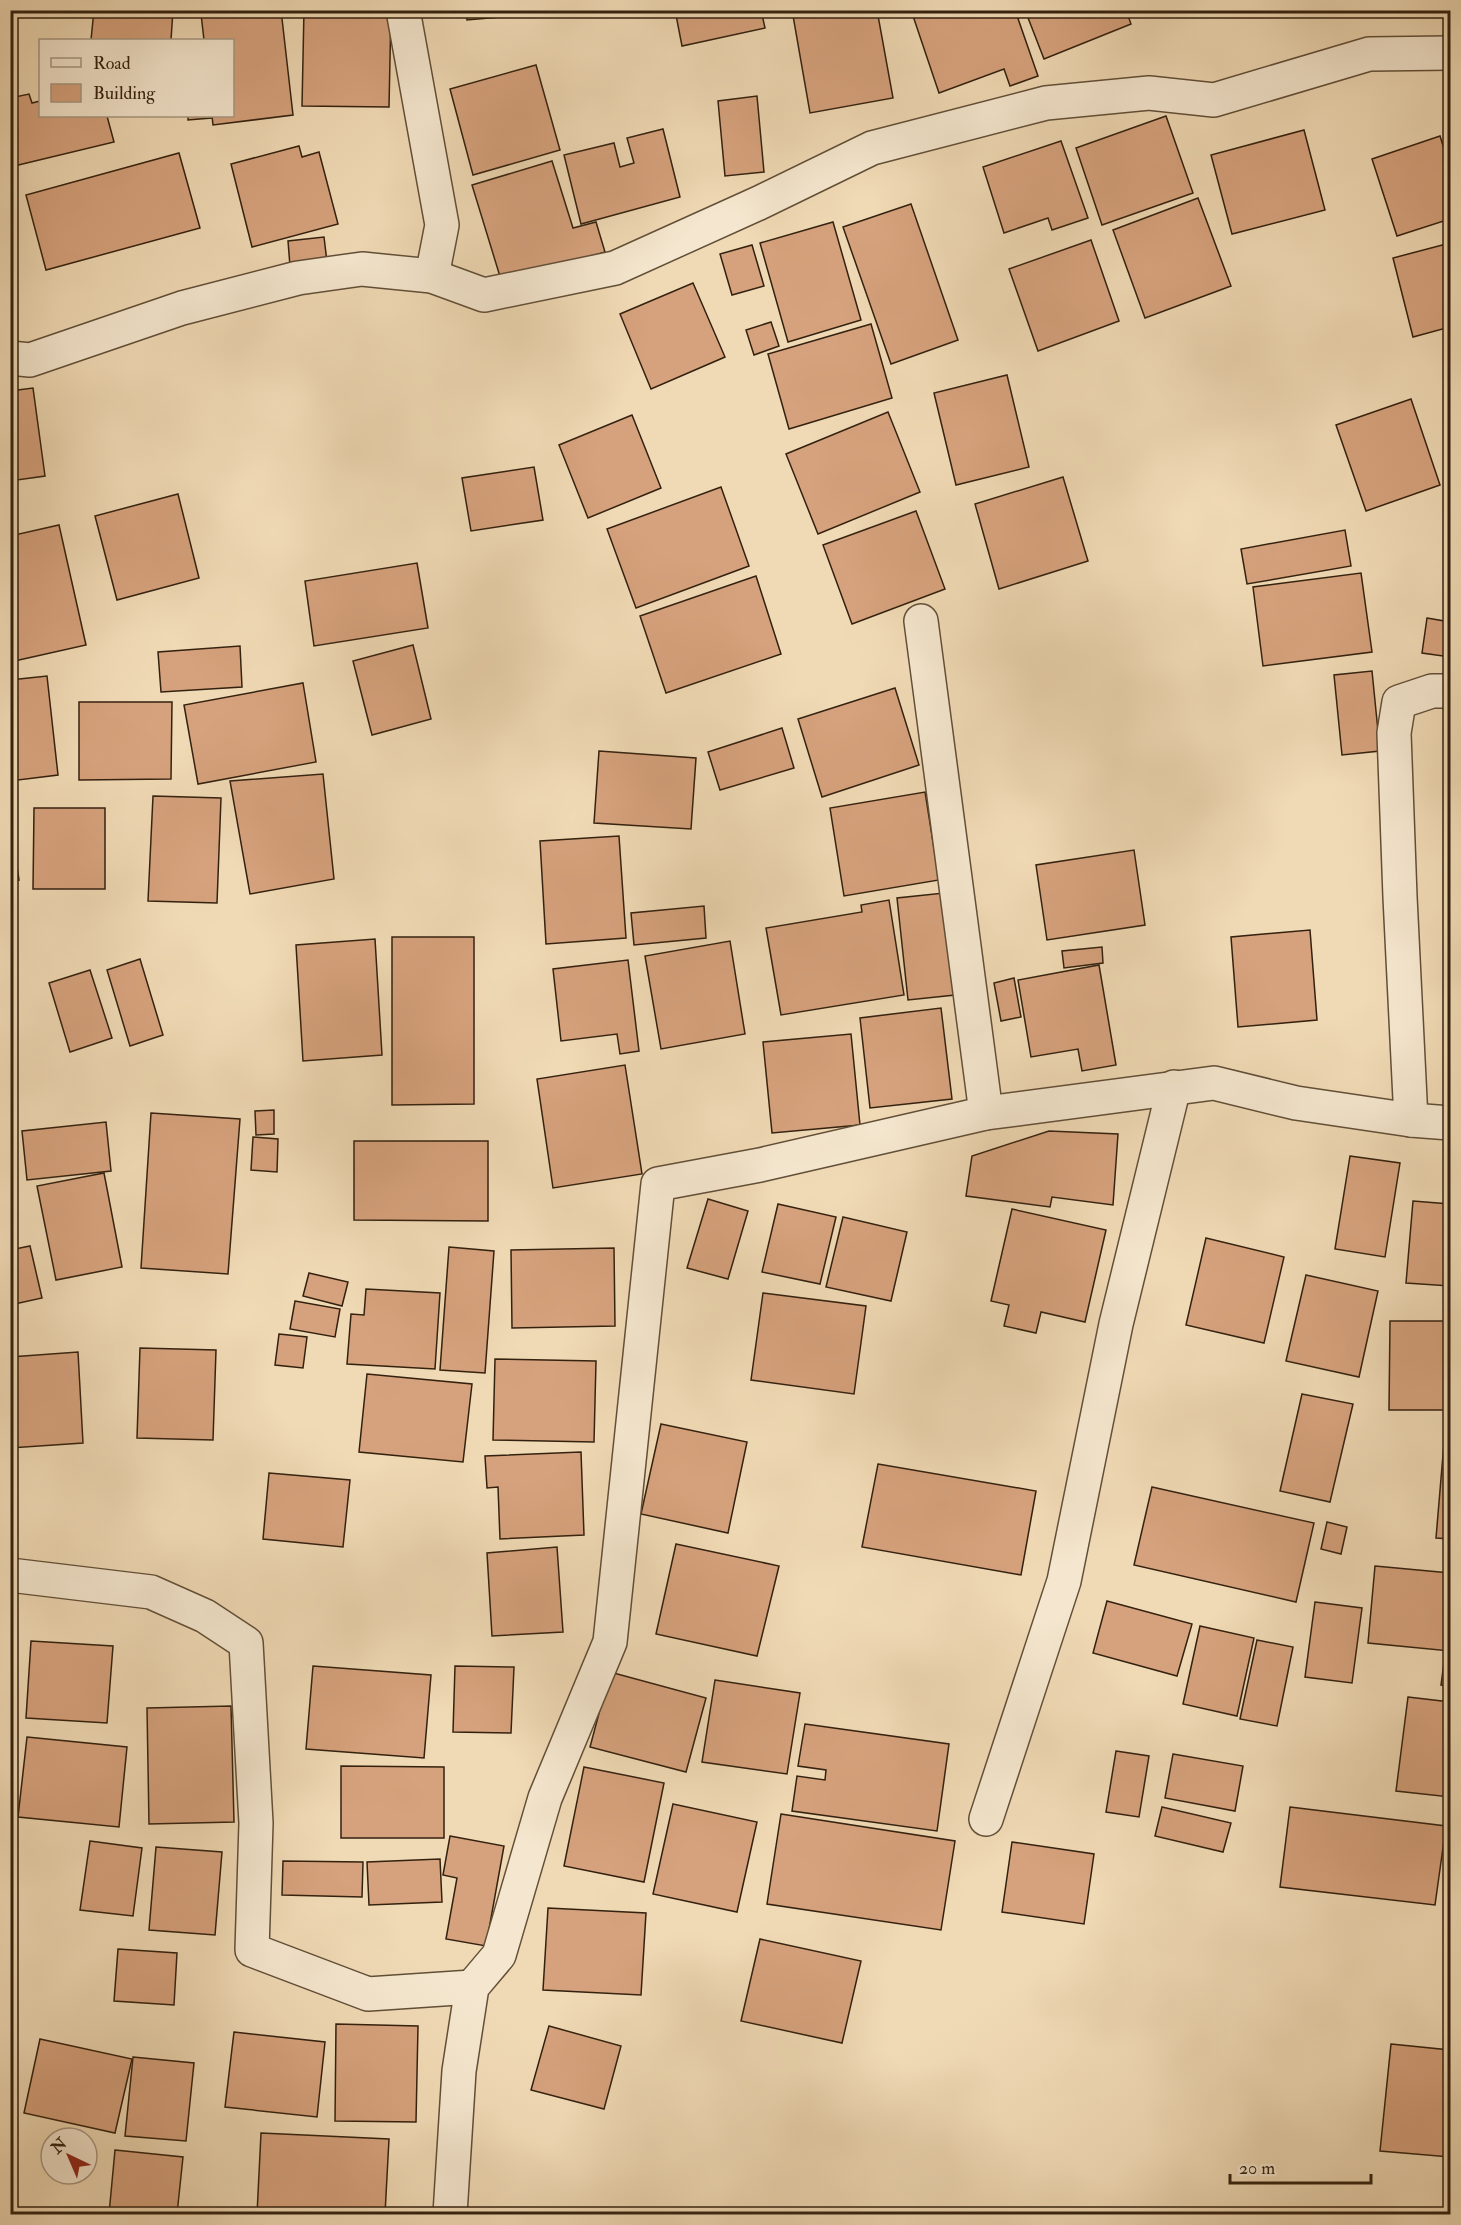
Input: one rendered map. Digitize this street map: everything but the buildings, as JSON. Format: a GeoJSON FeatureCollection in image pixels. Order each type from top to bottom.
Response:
{"type":"FeatureCollection","features":[{"type":"Feature","properties":{"kind":"street"},"geometry":{"type":"LineString","coordinates":[[403,10],[442,225],[432,276]]}},
{"type":"Feature","properties":{"kind":"street"},"geometry":{"type":"LineString","coordinates":[[10,358],[30,360],[182,308],[297,278],[362,268],[432,276],[484,296],[615,268],[759,203],[872,148],[1046,103],[1149,93],[1214,100],[1369,54],[1450,53]]}},
{"type":"Feature","properties":{"kind":"street"},"geometry":{"type":"LineString","coordinates":[[921,621],[986,1113]]}},
{"type":"Feature","properties":{"kind":"street"},"geometry":{"type":"LineString","coordinates":[[1411,1120],[1394,733],[1399,702],[1431,691],[1450,691]]}},
{"type":"Feature","properties":{"kind":"street"},"geometry":{"type":"LineString","coordinates":[[450,2214],[459,2071],[472,1987],[499,1955],[545,1798],[610,1642],[658,1184],[760,1165],[986,1113],[1214,1083],[1296,1103],[1411,1120],[1450,1123]]}},
{"type":"Feature","properties":{"kind":"street"},"geometry":{"type":"LineString","coordinates":[[986,1819],[1064,1581],[1116,1324],[1174,1087]]}},
{"type":"Feature","properties":{"kind":"street"},"geometry":{"type":"LineString","coordinates":[[10,1575],[151,1592],[205,1616],[246,1643],[256,1823],[252,1950],[368,1994],[472,1987]]}}]}
